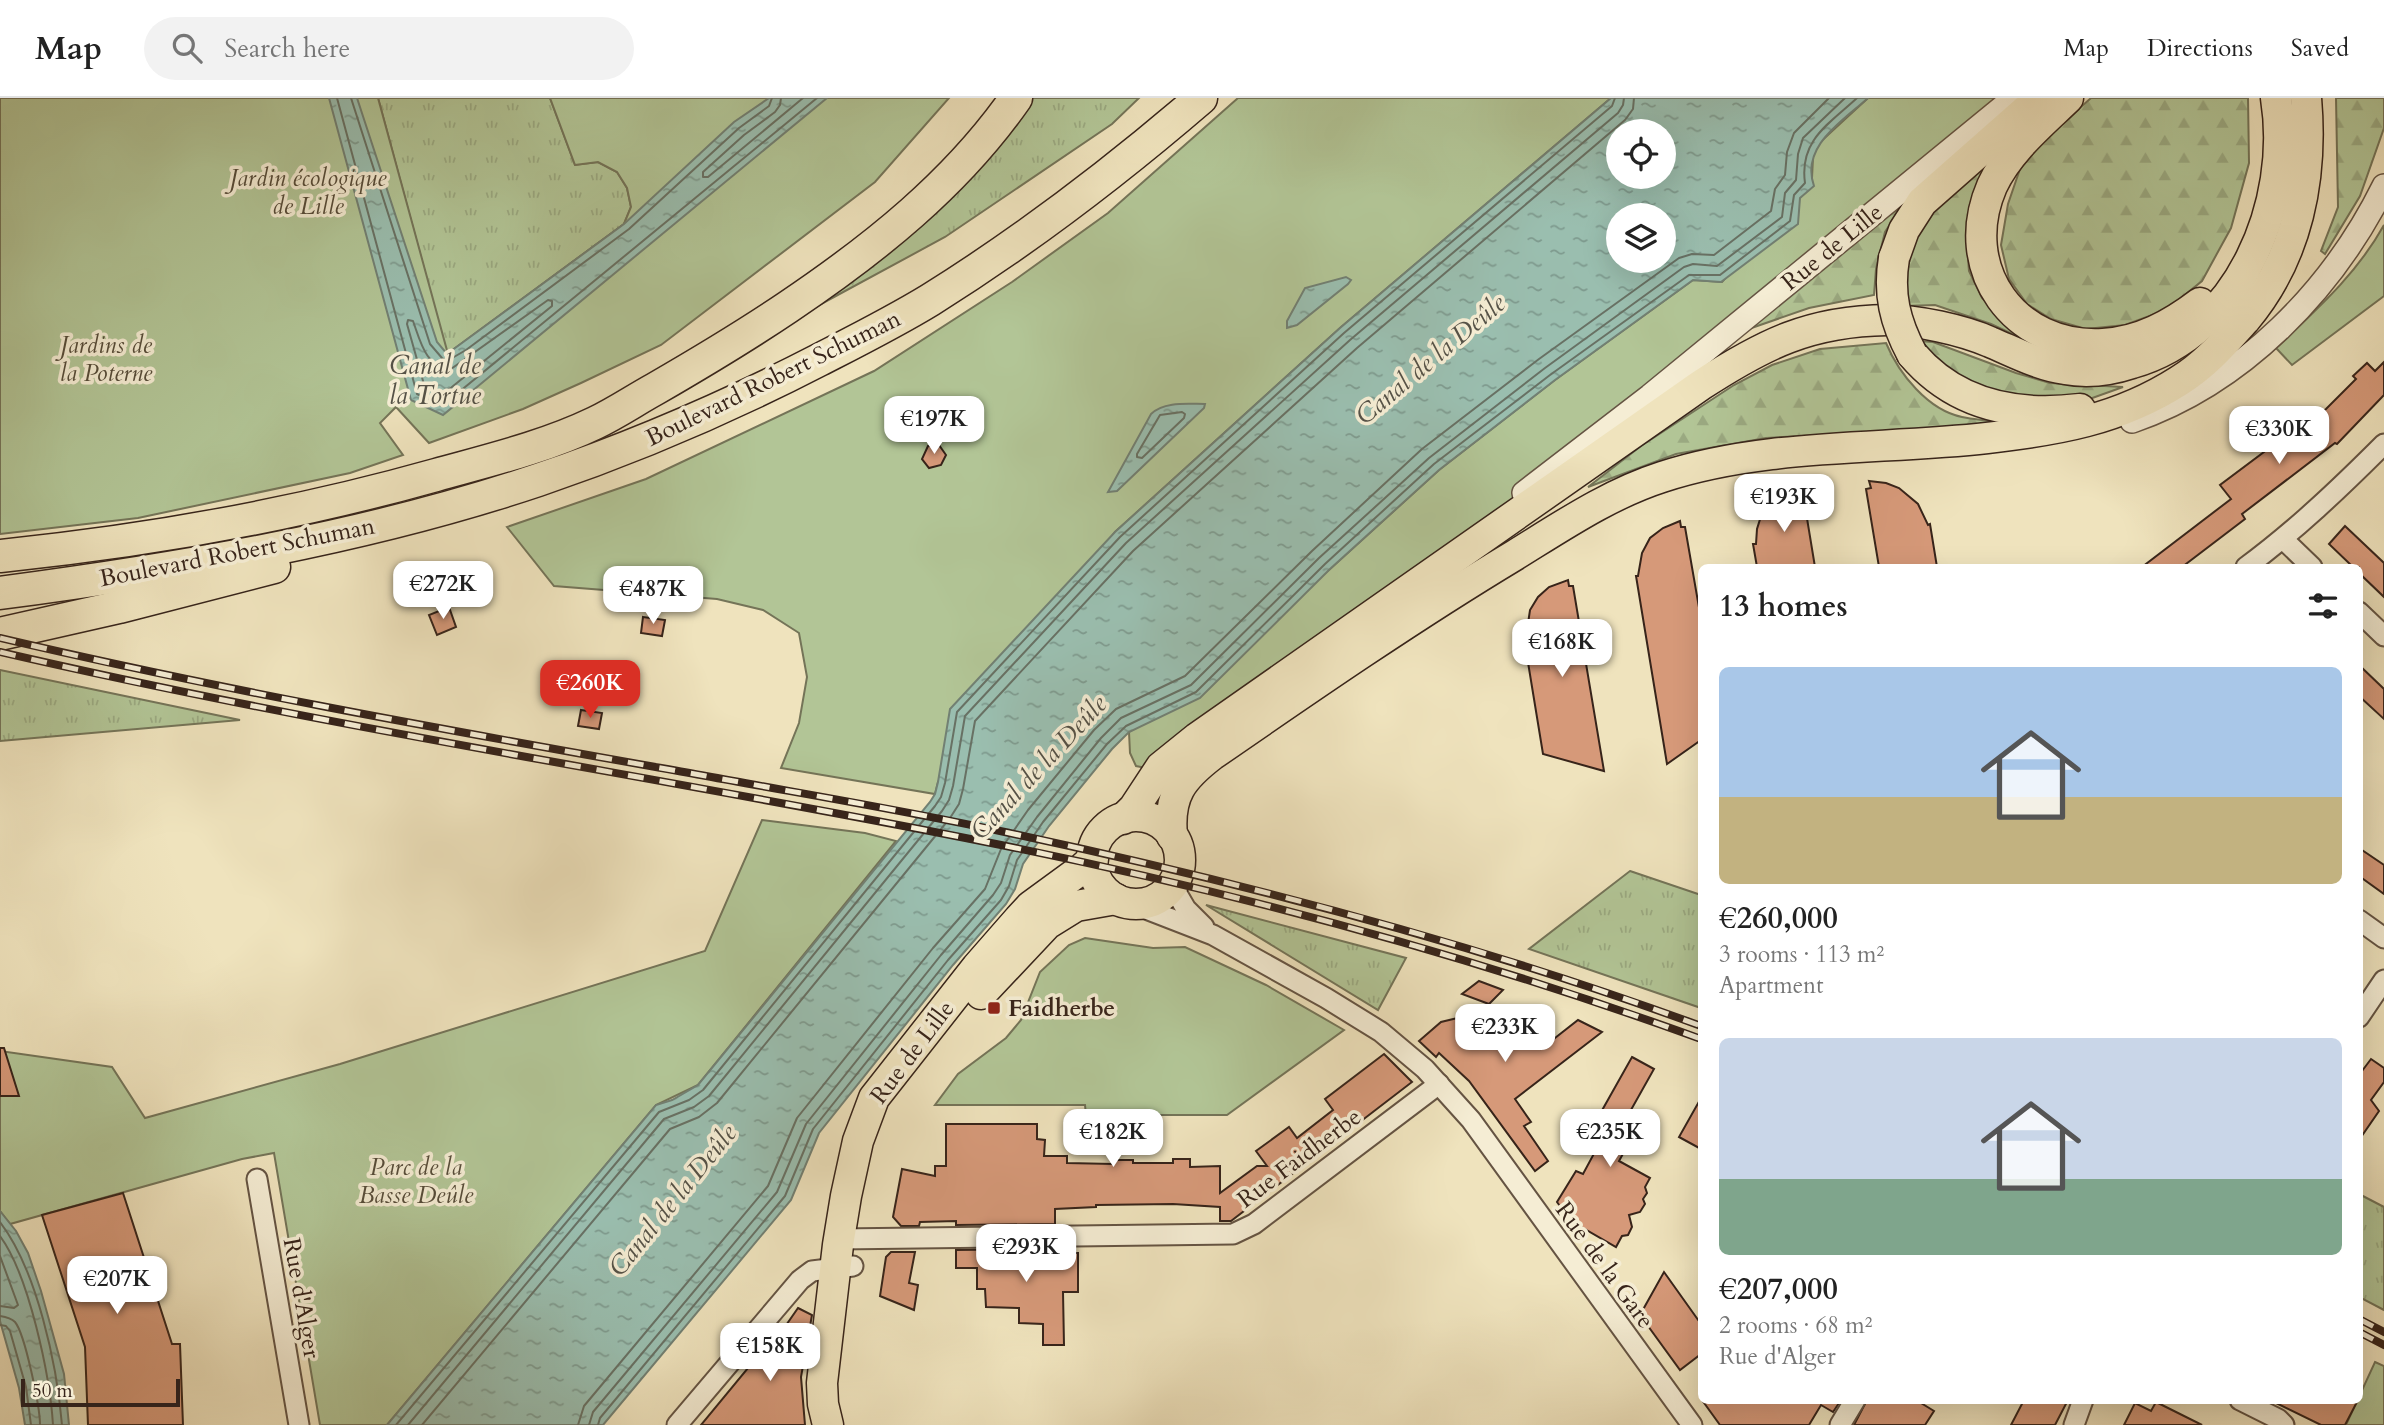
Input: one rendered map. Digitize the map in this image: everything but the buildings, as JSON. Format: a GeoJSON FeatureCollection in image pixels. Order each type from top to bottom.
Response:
{"type":"FeatureCollection","features":[{"type":"Feature","properties":{"kind":"highway","name":"Boulevard Robert Schuman"},"geometry":{"type":"LineString","coordinates":[[0,556],[136,540],[327,502],[485,462],[564,436],[594,423],[742,337],[849,265],[897,227],[942,185],[985,139],[1016,98]]}},
{"type":"Feature","properties":{"kind":"highway","name":"Boulevard Robert Schuman"},"geometry":{"type":"LineString","coordinates":[[0,593],[187,564],[312,540],[428,512],[535,481],[691,422],[793,374],[911,311],[978,269],[1065,208],[1200,98]]}},
{"type":"Feature","properties":{"kind":"highway"},"geometry":{"type":"LineString","coordinates":[[0,634],[119,607],[391,535],[488,504],[535,481]]}},
{"type":"Feature","properties":{"kind":"main road"},"geometry":{"type":"LineString","coordinates":[[2040,98],[1922,202],[1904,230],[1894,258],[1891,277],[1893,307],[1903,338],[1912,354],[1939,382],[1987,404],[2037,411],[2078,409],[2101,404],[2181,368],[2216,340],[2267,290]]}},
{"type":"Feature","properties":{"kind":"main road"},"geometry":{"type":"LineString","coordinates":[[2068,98],[2012,155],[1992,187],[1986,206],[1982,238],[1986,267],[1997,294],[2017,317],[2048,337],[2067,342],[2103,344],[2140,337],[2180,318],[2203,301],[2258,242]]}},
{"type":"Feature","properties":{"kind":"main road"},"geometry":{"type":"LineString","coordinates":[[1123,819],[1147,818],[1161,824],[1178,848],[1180,863],[1172,885],[1152,901],[1125,901],[1098,882],[1093,859],[1095,846],[1111,825],[1123,819],[1134,808],[1152,778],[1175,755],[1701,385],[1784,338],[1811,328],[1838,323],[1892,320],[1969,335],[2036,362],[2065,369],[2084,371],[2122,366],[2158,354],[2199,327],[2215,312],[2240,279],[2258,242],[2272,201],[2278,164],[2280,133],[2276,98]]}},
{"type":"Feature","properties":{"kind":"main road"},"geometry":{"type":"LineString","coordinates":[[1172,836],[1172,810],[1178,789],[1184,779],[1202,763],[1461,588],[1594,506],[1662,477],[1729,461],[1815,451],[1925,445],[2049,431],[2096,420],[2133,406],[2180,381],[2230,337],[2267,290],[2282,265],[2300,215],[2308,155],[2306,98]]}},
{"type":"Feature","properties":{"kind":"main road","name":"Rue de Lille"},"geometry":{"type":"LineString","coordinates":[[842,1425],[838,1387],[846,1253],[858,1141],[874,1098],[977,967],[1019,919],[1039,900],[1093,859]]}},
{"type":"Feature","properties":{"kind":"main road","name":"Rue de Lille"},"geometry":{"type":"LineString","coordinates":[[828,1425],[822,1383],[846,1253],[876,1145],[890,1107],[993,979],[1047,924],[1076,906],[1125,901]]}},
{"type":"Feature","properties":{"kind":"street","name":"Rue de Lille"},"geometry":{"type":"LineString","coordinates":[[1371,615],[1438,559],[1650,396],[2014,98]]}},
{"type":"Feature","properties":{"kind":"street"},"geometry":{"type":"LineString","coordinates":[[1925,445],[2077,437],[2137,419],[2189,394],[2231,369],[2308,301],[2336,268],[2384,186]]}},
{"type":"Feature","properties":{"kind":"street"},"geometry":{"type":"LineString","coordinates":[[2250,564],[2283,540],[2336,493],[2379,449]]}},
{"type":"Feature","properties":{"kind":"street"},"geometry":{"type":"LineString","coordinates":[[2283,540],[2309,564]]}},
{"type":"Feature","properties":{"kind":"street"},"geometry":{"type":"LineString","coordinates":[[2363,616],[2384,636]]}},
{"type":"Feature","properties":{"kind":"street","name":"Rue de la Gare"},"geometry":{"type":"LineString","coordinates":[[1172,885],[1186,909],[1213,935]]}},
{"type":"Feature","properties":{"kind":"street","name":"Rue de la Gare"},"geometry":{"type":"LineString","coordinates":[[1125,901],[1213,935],[1364,1021],[1398,1045],[1439,1084],[1471,1120],[1692,1425]]}},
{"type":"Feature","properties":{"kind":"street"},"geometry":{"type":"LineString","coordinates":[[2363,923],[2384,938]]}},
{"type":"Feature","properties":{"kind":"street"},"geometry":{"type":"LineString","coordinates":[[2363,1011],[2384,980]]}},
{"type":"Feature","properties":{"kind":"street","name":"Rue Faidherbe"},"geometry":{"type":"LineString","coordinates":[[677,1425],[791,1288],[812,1271],[846,1253],[1233,1234],[1254,1224],[1439,1084]]}},
{"type":"Feature","properties":{"kind":"street","name":"Rue d'Alger"},"geometry":{"type":"LineString","coordinates":[[257,1179],[299,1425]]}},
{"type":"Feature","properties":{"kind":"street"},"geometry":{"type":"LineString","coordinates":[[1840,1425],[1852,1404]]}},
{"type":"Feature","properties":{"kind":"street"},"geometry":{"type":"LineString","coordinates":[[2074,1425],[2081,1404]]}},
{"type":"Feature","properties":{"kind":"street"},"geometry":{"type":"LineString","coordinates":[[2248,1404],[2278,1419],[2284,1425]]}},
{"type":"Feature","properties":{"kind":"green space"},"geometry":{"type":"Polygon","coordinates":[[[0,98],[378,98],[448,354],[624,224],[631,207],[627,188],[617,172],[598,162],[575,165],[550,98],[949,98],[875,182],[661,345],[581,383],[523,409],[429,443],[396,407],[380,423],[403,455],[350,473],[138,518],[0,534],[0,98]]]}},
{"type":"Feature","properties":{"kind":"green space"},"geometry":{"type":"Polygon","coordinates":[[[378,98],[550,98],[575,165],[598,162],[617,172],[627,188],[631,207],[624,224],[447,354],[378,98]]]}},
{"type":"Feature","properties":{"kind":"green space"},"geometry":{"type":"Polygon","coordinates":[[[1029,98],[1139,98],[1112,124],[945,237],[810,310],[1029,98]]]}},
{"type":"Feature","properties":{"kind":"green space"},"geometry":{"type":"Polygon","coordinates":[[[1238,98],[1611,98],[1340,328],[1115,532],[938,782],[935,794],[781,768],[799,723],[807,677],[799,633],[763,610],[717,599],[554,586],[507,527],[646,479],[874,371],[1012,282],[1108,213],[1238,98]]]}},
{"type":"Feature","properties":{"kind":"green space"},"geometry":{"type":"Polygon","coordinates":[[[1868,98],[2014,98],[1438,559],[1146,768],[1136,766],[1130,753],[1129,732],[1147,722],[1330,569],[1439,470],[1555,380],[1693,280],[1722,282],[1800,198],[1812,178],[1813,157],[1817,145],[1868,98]]]}},
{"type":"Feature","properties":{"kind":"green space"},"geometry":{"type":"Polygon","coordinates":[[[2091,98],[2248,98],[2249,163],[2231,228],[2202,281],[2166,310],[2125,325],[2086,329],[2051,319],[2027,304],[2009,279],[2001,245],[2008,204],[2020,169],[2047,137],[2091,98]]]}},
{"type":"Feature","properties":{"kind":"green space"},"geometry":{"type":"Polygon","coordinates":[[[2336,98],[2384,98],[2384,128],[2360,196],[2325,254],[2321,251],[2338,207],[2336,98]]]}},
{"type":"Feature","properties":{"kind":"green space"},"geometry":{"type":"Polygon","coordinates":[[[1995,154],[1976,188],[1966,234],[1969,271],[1982,298],[2025,340],[1991,324],[1935,305],[1905,306],[1907,261],[1919,225],[1950,192],[1995,154]]]}},
{"type":"Feature","properties":{"kind":"green space"},"geometry":{"type":"Polygon","coordinates":[[[1911,193],[1885,232],[1876,269],[1874,295],[1809,308],[1740,332],[1911,193]]]}},
{"type":"Feature","properties":{"kind":"green space"},"geometry":{"type":"Polygon","coordinates":[[[2384,225],[2384,296],[2292,365],[2276,348],[2349,275],[2384,225]]]}},
{"type":"Feature","properties":{"kind":"green space"},"geometry":{"type":"Polygon","coordinates":[[[1919,341],[1933,342],[2050,383],[2123,387],[2084,401],[2035,404],[1951,376],[1919,341]]]}},
{"type":"Feature","properties":{"kind":"green space"},"geometry":{"type":"Polygon","coordinates":[[[1886,343],[1907,378],[1926,399],[1938,407],[1962,417],[2022,424],[1766,438],[1676,454],[1588,487],[1641,446],[1734,385],[1772,365],[1820,349],[1886,343]]]}},
{"type":"Feature","properties":{"kind":"green space"},"geometry":{"type":"Polygon","coordinates":[[[0,670],[240,720],[0,741],[0,670]]]}},
{"type":"Feature","properties":{"kind":"green space","name":"Parc de la Basse Deûle"},"geometry":{"type":"Polygon","coordinates":[[[762,820],[865,833],[896,841],[698,1085],[656,1105],[387,1425],[320,1425],[274,1153],[242,1159],[10,1224],[0,1211],[0,1051],[112,1067],[145,1118],[340,1064],[705,951],[762,820]]]}},
{"type":"Feature","properties":{"kind":"green space"},"geometry":{"type":"Polygon","coordinates":[[[1630,871],[1698,894],[1698,1007],[1529,949],[1630,871]]]}},
{"type":"Feature","properties":{"kind":"green space"},"geometry":{"type":"Polygon","coordinates":[[[1206,905],[1406,958],[1378,1010],[1206,905]]]}},
{"type":"Feature","properties":{"kind":"green space"},"geometry":{"type":"Polygon","coordinates":[[[1085,938],[1153,948],[1185,947],[1266,985],[1344,1030],[1227,1115],[1086,1115],[1085,1105],[935,1105],[958,1074],[1006,1038],[1021,1020],[1040,972],[1069,945],[1085,938]]]}},
{"type":"Feature","properties":{"kind":"green space"},"geometry":{"type":"Polygon","coordinates":[[[2363,1196],[2384,1207],[2384,1310],[2363,1299],[2363,1196]]]}},
{"type":"Feature","properties":{"kind":"green space"},"geometry":{"type":"Polygon","coordinates":[[[2375,1362],[2384,1366],[2384,1425],[2346,1425],[2356,1404],[2363,1404],[2363,1388],[2375,1362]]]}},
{"type":"Feature","properties":{"kind":"water","name":"Canal de la Tortue"},"geometry":{"type":"Polygon","coordinates":[[[329,98],[357,98],[437,342],[447,354],[624,224],[734,122],[769,98],[827,98],[443,415],[411,400],[329,98]]]}},
{"type":"Feature","properties":{"kind":"water","name":"Canal de la Deûle"},"geometry":{"type":"Polygon","coordinates":[[[1611,98],[1868,98],[1836,125],[1818,147],[1811,172],[1814,186],[1800,198],[1798,224],[1721,282],[1693,280],[1555,380],[1439,470],[1330,569],[1200,698],[1129,732],[1112,749],[1049,826],[1023,864],[1015,889],[1006,904],[953,965],[819,1133],[791,1200],[603,1425],[387,1425],[656,1105],[672,1100],[698,1085],[930,802],[938,782],[950,709],[1115,532],[1340,328],[1611,98]]]}},
{"type":"Feature","properties":{"kind":"water"},"geometry":{"type":"Polygon","coordinates":[[[1346,277],[1351,280],[1348,284],[1297,325],[1287,328],[1287,321],[1305,288],[1346,277]]]}},
{"type":"Feature","properties":{"kind":"water"},"geometry":{"type":"Polygon","coordinates":[[[1205,404],[1204,408],[1117,491],[1108,492],[1151,414],[1169,405],[1205,404]]]}},
{"type":"Feature","properties":{"kind":"water"},"geometry":{"type":"Polygon","coordinates":[[[0,1211],[16,1231],[28,1253],[41,1291],[64,1374],[69,1425],[25,1425],[19,1388],[0,1321],[0,1211]]]}},
{"type":"Feature","properties":{"kind":"railway"},"geometry":{"type":"LineString","coordinates":[[0,638],[264,695],[890,809],[1089,850],[1354,916],[1529,967],[1698,1025]]}},
{"type":"Feature","properties":{"kind":"railway"},"geometry":{"type":"LineString","coordinates":[[0,652],[247,705],[867,819],[1171,882],[1438,953],[1614,1008],[1698,1038]]}},
{"type":"Feature","properties":{"kind":"railway"},"geometry":{"type":"LineString","coordinates":[[2363,1321],[2384,1332]]}},
{"type":"Feature","properties":{"kind":"railway"},"geometry":{"type":"LineString","coordinates":[[2363,1334],[2384,1345]]}},
{"type":"Feature","properties":{"kind":"place","name":"Faidherbe"},"geometry":{"type":"Point","coordinates":[994,1008]}},
{"type":"Feature","properties":{"kind":"park label","name":"Jardin écologique de Lille"},"geometry":{"type":"Point","coordinates":[308,192]}},
{"type":"Feature","properties":{"kind":"park label","name":"Jardins de la Poterne"},"geometry":{"type":"Point","coordinates":[106,359]}}]}
